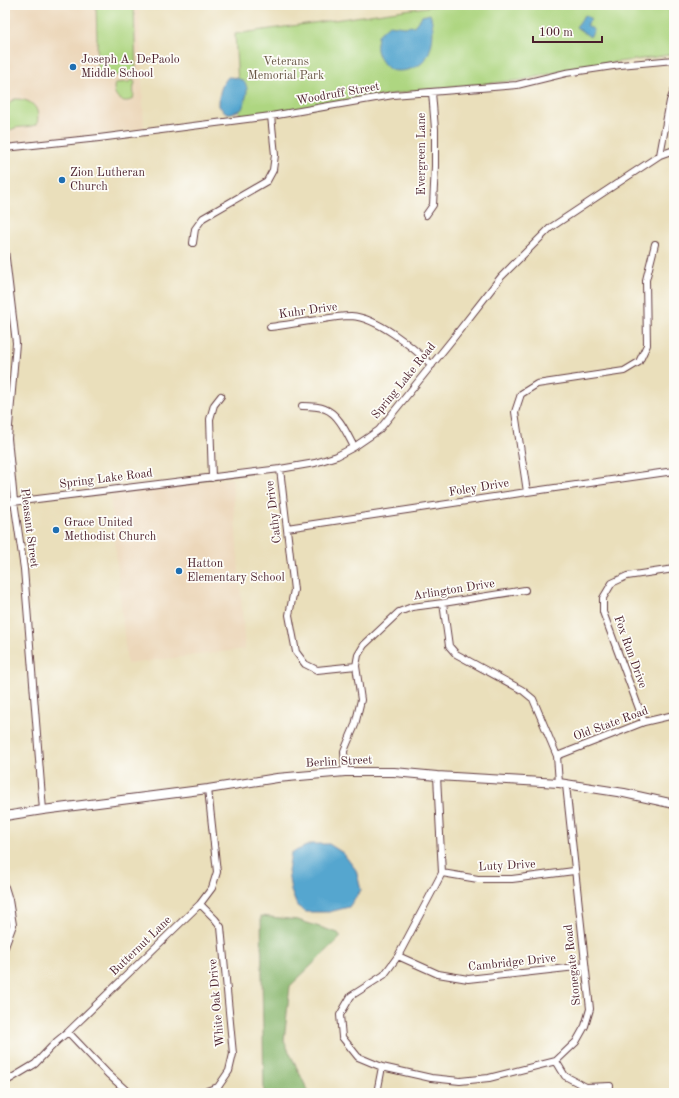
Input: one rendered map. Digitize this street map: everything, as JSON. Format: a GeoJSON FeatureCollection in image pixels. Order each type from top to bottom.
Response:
{"type":"FeatureCollection","features":[{"type":"Feature","properties":{"kind":"main road","name":"Berlin Street"},"geometry":{"type":"LineString","coordinates":[[5,816],[208,789],[277,778],[345,772],[394,772],[563,784],[624,793],[674,804]]}},
{"type":"Feature","properties":{"kind":"street","name":"Woodruff Street"},"geometry":{"type":"LineString","coordinates":[[5,148],[99,138],[271,116],[392,95],[517,84],[574,72],[620,65],[674,60]]}},
{"type":"Feature","properties":{"kind":"street"},"geometry":{"type":"LineString","coordinates":[[660,155],[670,101],[674,91]]}},
{"type":"Feature","properties":{"kind":"street","name":"Evergreen Lane"},"geometry":{"type":"LineString","coordinates":[[426,215],[433,205],[435,129],[432,92]]}},
{"type":"Feature","properties":{"kind":"street"},"geometry":{"type":"LineString","coordinates":[[193,243],[195,228],[203,218],[267,181],[273,170],[275,155],[271,116]]}},
{"type":"Feature","properties":{"kind":"street","name":"Spring Lake Road"},"geometry":{"type":"LineString","coordinates":[[5,503],[280,469],[337,456],[354,447],[379,430],[432,365],[500,276],[550,228],[660,155],[674,150]]}},
{"type":"Feature","properties":{"kind":"street"},"geometry":{"type":"LineString","coordinates":[[527,492],[515,412],[521,394],[537,384],[624,371],[639,362],[647,345],[646,280],[655,244]]}},
{"type":"Feature","properties":{"kind":"street","name":"Pleasant Street"},"geometry":{"type":"LineString","coordinates":[[5,250],[16,343],[8,438],[14,501],[24,569],[43,810]]}},
{"type":"Feature","properties":{"kind":"street","name":"Kuhr Drive"},"geometry":{"type":"LineString","coordinates":[[270,327],[339,316],[353,316],[368,320],[392,333],[410,345],[432,365]]}},
{"type":"Feature","properties":{"kind":"street"},"geometry":{"type":"LineString","coordinates":[[212,478],[210,419],[214,405],[222,396]]}},
{"type":"Feature","properties":{"kind":"street"},"geometry":{"type":"LineString","coordinates":[[302,406],[327,409],[336,417],[354,447]]}},
{"type":"Feature","properties":{"kind":"street","name":"Cathy Drive"},"geometry":{"type":"LineString","coordinates":[[280,469],[294,590],[289,615],[296,652],[305,664],[317,670],[356,666]]}},
{"type":"Feature","properties":{"kind":"street","name":"Foley Drive"},"geometry":{"type":"LineString","coordinates":[[287,528],[674,471]]}},
{"type":"Feature","properties":{"kind":"street","name":"Fox Run Drive"},"geometry":{"type":"LineString","coordinates":[[644,722],[603,612],[604,598],[612,583],[627,576],[674,569]]}},
{"type":"Feature","properties":{"kind":"street","name":"Arlington Drive"},"geometry":{"type":"LineString","coordinates":[[345,772],[344,751],[355,725],[361,700],[356,666],[358,655],[364,645],[399,612],[412,607],[525,590]]}},
{"type":"Feature","properties":{"kind":"street","name":"Stonegate Road"},"geometry":{"type":"LineString","coordinates":[[442,873],[398,956],[384,975],[351,996],[340,1015],[342,1037],[358,1057],[382,1067],[431,1078],[460,1081],[489,1078],[556,1061],[576,1042],[585,1026],[590,1008],[563,784],[557,756],[533,699],[522,690],[456,654],[449,646],[443,603]]}},
{"type":"Feature","properties":{"kind":"street","name":"Old State Road"},"geometry":{"type":"LineString","coordinates":[[557,756],[644,722],[674,715]]}},
{"type":"Feature","properties":{"kind":"street"},"geometry":{"type":"LineString","coordinates":[[437,776],[442,873]]}},
{"type":"Feature","properties":{"kind":"street","name":"Butternut Lane"},"geometry":{"type":"LineString","coordinates":[[5,1082],[35,1064],[200,904],[212,888],[218,872],[208,789]]}},
{"type":"Feature","properties":{"kind":"street","name":"Luty Drive"},"geometry":{"type":"LineString","coordinates":[[442,873],[478,879],[512,879],[574,871]]}},
{"type":"Feature","properties":{"kind":"street"},"geometry":{"type":"LineString","coordinates":[[5,887],[9,900],[13,925],[5,947]]}},
{"type":"Feature","properties":{"kind":"street","name":"White Oak Drive"},"geometry":{"type":"LineString","coordinates":[[200,904],[221,928],[233,1054],[229,1071],[218,1087],[201,1093]]}},
{"type":"Feature","properties":{"kind":"street","name":"Cambridge Drive"},"geometry":{"type":"LineString","coordinates":[[398,956],[438,974],[468,979],[585,966]]}},
{"type":"Feature","properties":{"kind":"street"},"geometry":{"type":"LineString","coordinates":[[68,1032],[108,1074],[129,1093]]}},
{"type":"Feature","properties":{"kind":"street"},"geometry":{"type":"LineString","coordinates":[[556,1061],[565,1076],[586,1087],[610,1086]]}},
{"type":"Feature","properties":{"kind":"street"},"geometry":{"type":"LineString","coordinates":[[377,1093],[382,1067]]}},
{"type":"Feature","properties":{"kind":"shaded area","name":"Joseph A. DePaolo Middle School"},"geometry":{"type":"Polygon","coordinates":[[[5,5],[139,5],[144,129],[5,145],[5,5]]]}},
{"type":"Feature","properties":{"kind":"shaded area","name":"Hatton Elementary School"},"geometry":{"type":"Polygon","coordinates":[[[232,478],[245,649],[127,664],[110,493],[232,478]]]}},
{"type":"Feature","properties":{"kind":"green space"},"geometry":{"type":"Polygon","coordinates":[[[96,5],[134,5],[136,75],[98,76],[96,5]]]}},
{"type":"Feature","properties":{"kind":"green space","name":"Veterans Memorial Park"},"geometry":{"type":"Polygon","coordinates":[[[440,5],[674,5],[674,54],[585,66],[523,80],[412,91],[301,110],[240,118],[235,34],[440,5]]]}},
{"type":"Feature","properties":{"kind":"green space"},"geometry":{"type":"Polygon","coordinates":[[[132,80],[135,83],[133,99],[129,101],[121,100],[114,91],[115,83],[129,82],[132,80]]]}},
{"type":"Feature","properties":{"kind":"green space"},"geometry":{"type":"Polygon","coordinates":[[[15,99],[21,99],[34,105],[38,113],[37,124],[11,130],[8,129],[8,107],[9,104],[15,99]]]}},
{"type":"Feature","properties":{"kind":"green space"},"geometry":{"type":"Polygon","coordinates":[[[261,916],[298,920],[338,933],[341,937],[290,986],[284,1041],[309,1093],[264,1093],[261,916]]]}},
{"type":"Feature","properties":{"kind":"water"},"geometry":{"type":"Polygon","coordinates":[[[430,14],[433,26],[432,39],[427,57],[423,62],[416,67],[404,71],[395,71],[386,67],[378,53],[378,35],[389,25],[404,27],[414,26],[422,16],[430,14]]]}},
{"type":"Feature","properties":{"kind":"water"},"geometry":{"type":"Polygon","coordinates":[[[585,15],[591,19],[587,25],[594,30],[590,37],[576,27],[585,15]]]}},
{"type":"Feature","properties":{"kind":"water"},"geometry":{"type":"Polygon","coordinates":[[[228,77],[241,80],[245,83],[247,91],[242,109],[227,113],[219,106],[219,98],[223,84],[228,77]]]}},
{"type":"Feature","properties":{"kind":"water"},"geometry":{"type":"Polygon","coordinates":[[[311,844],[329,844],[343,853],[356,870],[361,890],[349,907],[329,912],[306,912],[297,906],[291,891],[288,871],[291,853],[311,844]]]}},
{"type":"Feature","properties":{"kind":"place","name":"Joseph A. DePaolo Middle School"},"geometry":{"type":"Point","coordinates":[73,67]}},
{"type":"Feature","properties":{"kind":"place","name":"Zion Lutheran Church"},"geometry":{"type":"Point","coordinates":[62,180]}},
{"type":"Feature","properties":{"kind":"place","name":"Grace United Methodist Church"},"geometry":{"type":"Point","coordinates":[56,530]}},
{"type":"Feature","properties":{"kind":"place","name":"Hatton Elementary School"},"geometry":{"type":"Point","coordinates":[179,571]}}]}
